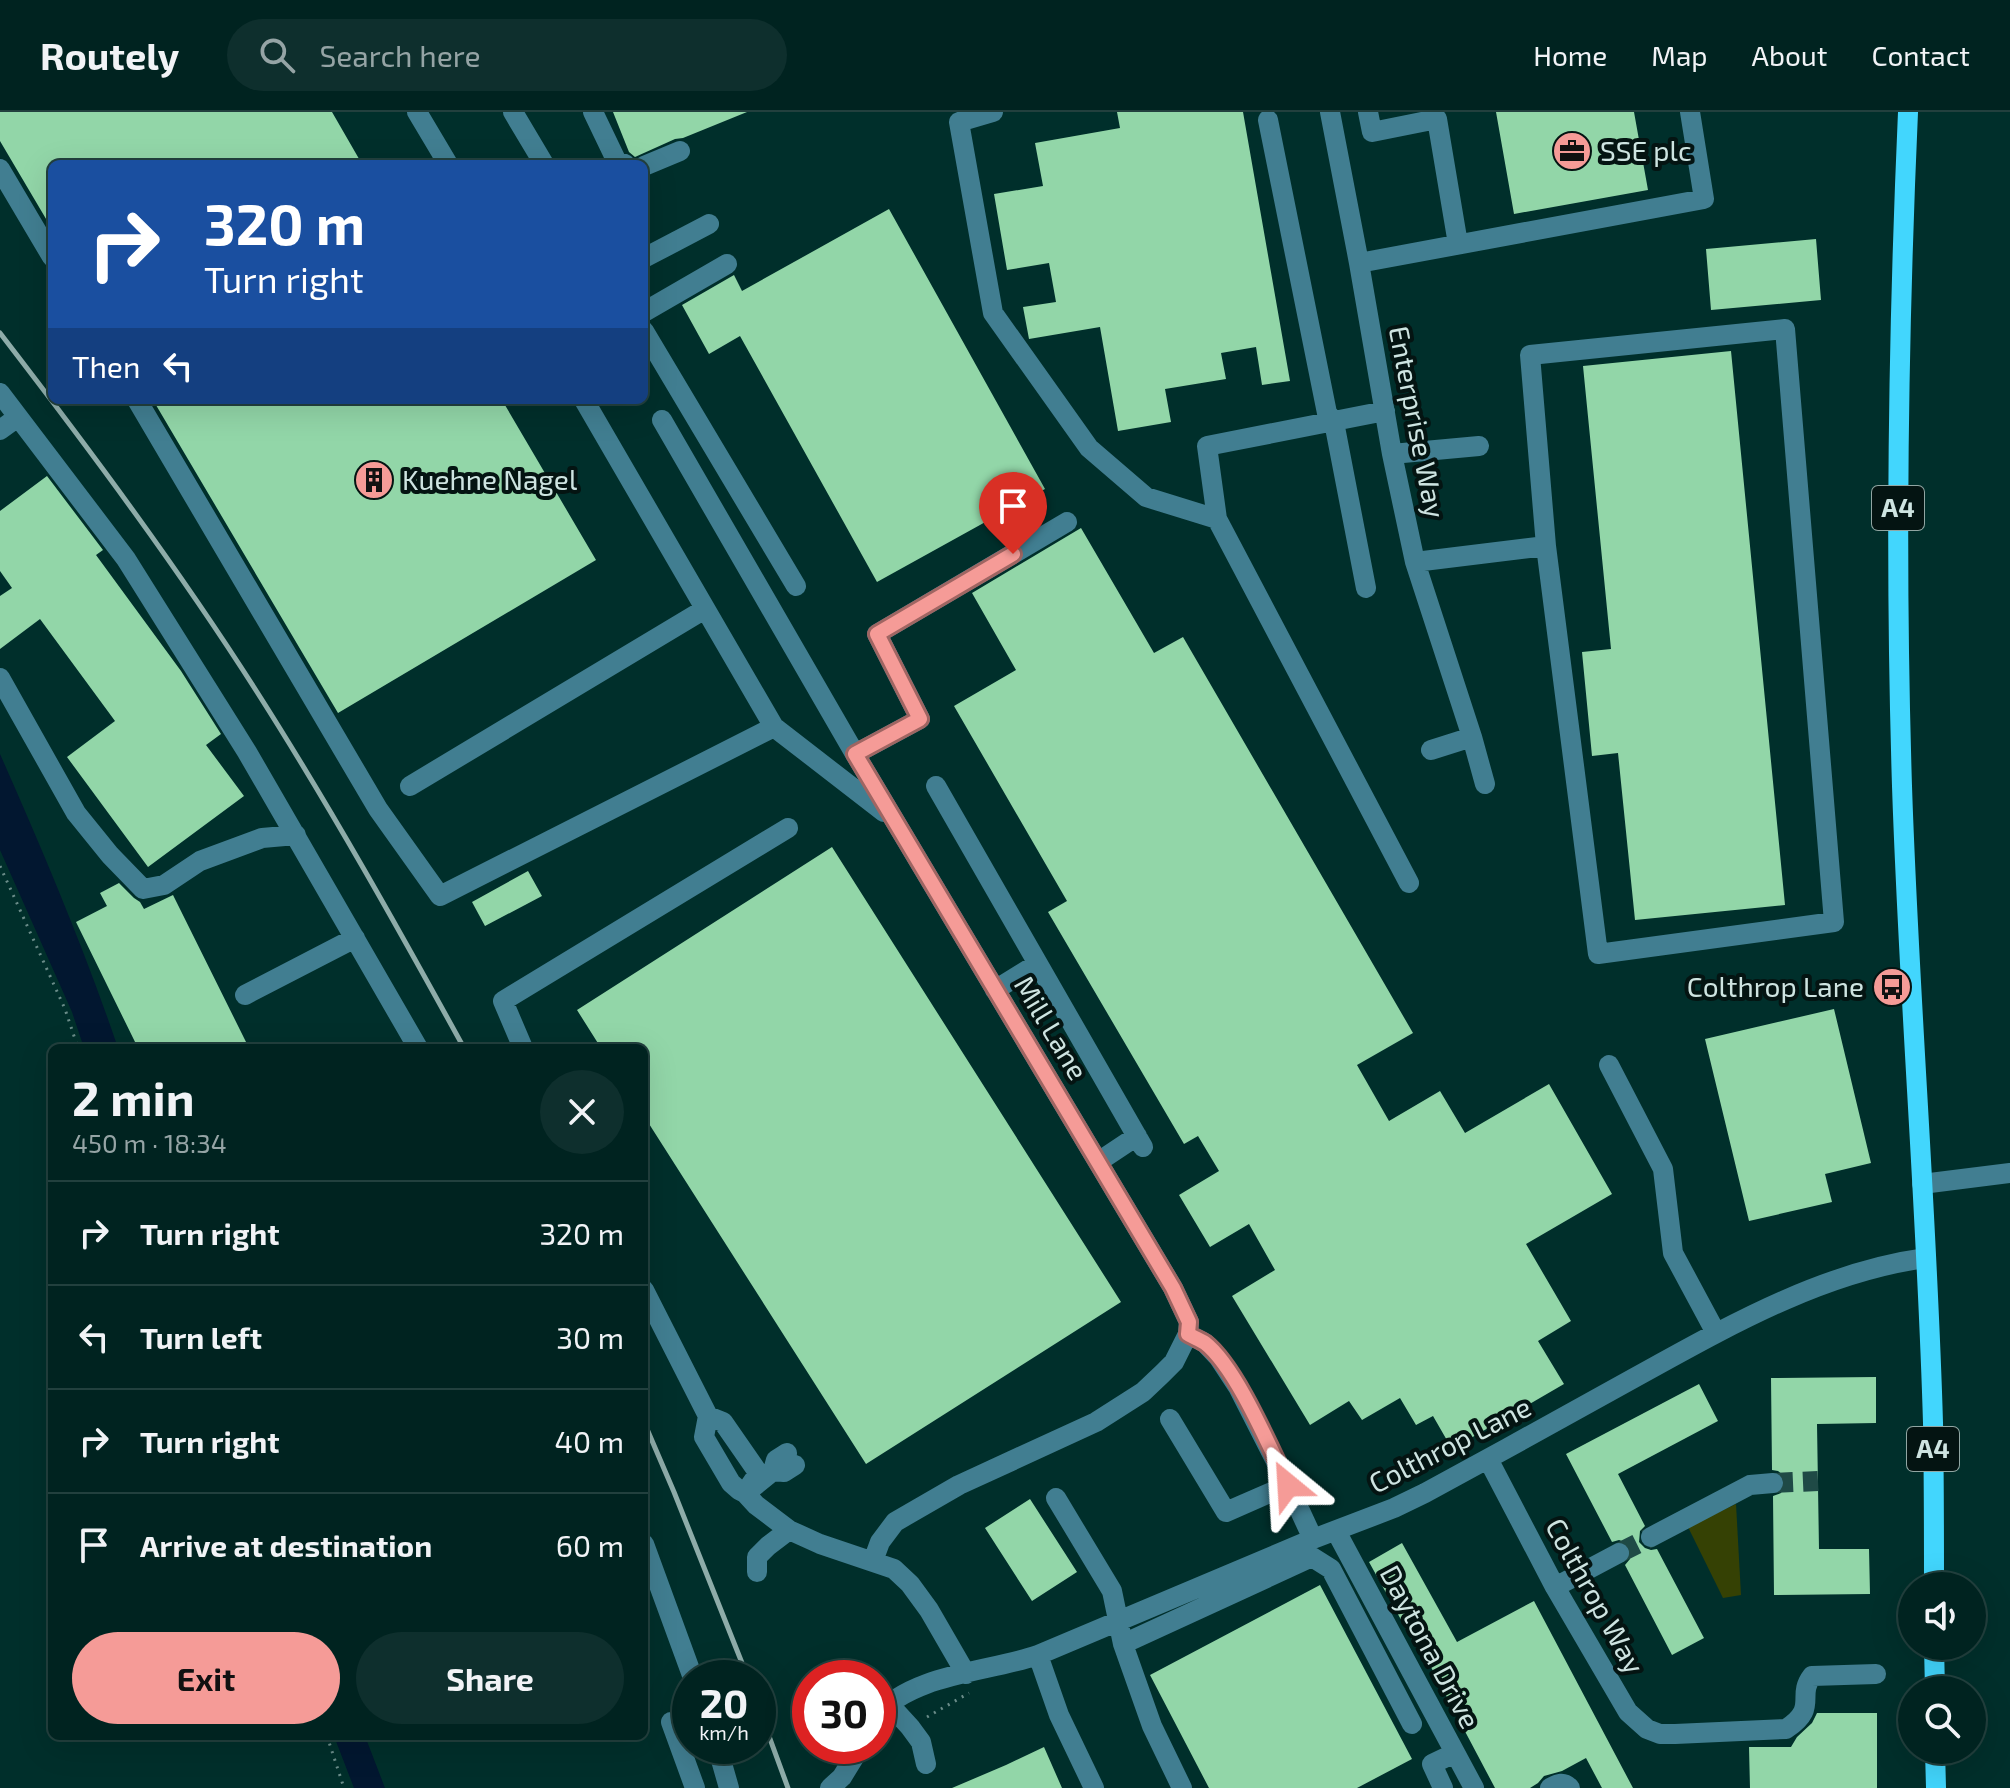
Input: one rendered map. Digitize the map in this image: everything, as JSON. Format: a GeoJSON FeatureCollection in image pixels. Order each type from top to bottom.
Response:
{"type":"FeatureCollection","features":[{"type":"Feature","properties":{"kind":"main road","name":"A4"},"geometry":{"type":"LineString","coordinates":[[1908,112],[1901,269],[1898,641],[1933,1426],[1934,1572]]}},
{"type":"Feature","properties":{"kind":"main road"},"geometry":{"type":"LineString","coordinates":[[1935,1764],[1936,1788]]}},
{"type":"Feature","properties":{"kind":"street"},"geometry":{"type":"LineString","coordinates":[[417,112],[446,160]]}},
{"type":"Feature","properties":{"kind":"street"},"geometry":{"type":"LineString","coordinates":[[513,112],[542,160]]}},
{"type":"Feature","properties":{"kind":"street"},"geometry":{"type":"LineString","coordinates":[[593,112],[616,160]]}},
{"type":"Feature","properties":{"kind":"street"},"geometry":{"type":"LineString","coordinates":[[993,112],[959,122],[993,313],[1089,448],[1146,497],[1217,519]]}},
{"type":"Feature","properties":{"kind":"street","name":"Enterprise Way"},"geometry":{"type":"LineString","coordinates":[[1330,112],[1392,454],[1415,562],[1485,784]]}},
{"type":"Feature","properties":{"kind":"street"},"geometry":{"type":"LineString","coordinates":[[1368,112],[1372,132],[1437,119],[1458,244]]}},
{"type":"Feature","properties":{"kind":"street"},"geometry":{"type":"LineString","coordinates":[[1359,263],[1704,199],[1690,112]]}},
{"type":"Feature","properties":{"kind":"street"},"geometry":{"type":"LineString","coordinates":[[1268,120],[1327,413],[1334,422],[1366,588]]}},
{"type":"Feature","properties":{"kind":"street"},"geometry":{"type":"LineString","coordinates":[[648,164],[680,151]]}},
{"type":"Feature","properties":{"kind":"street"},"geometry":{"type":"LineString","coordinates":[[0,169],[48,250]]}},
{"type":"Feature","properties":{"kind":"street"},"geometry":{"type":"LineString","coordinates":[[648,256],[709,224]]}},
{"type":"Feature","properties":{"kind":"street"},"geometry":{"type":"LineString","coordinates":[[648,310],[727,264]]}},
{"type":"Feature","properties":{"kind":"street"},"geometry":{"type":"LineString","coordinates":[[1785,329],[1834,922],[1598,954],[1546,546],[1530,355],[1785,329]]}},
{"type":"Feature","properties":{"kind":"street"},"geometry":{"type":"LineString","coordinates":[[648,338],[796,586]]}},
{"type":"Feature","properties":{"kind":"street"},"geometry":{"type":"LineString","coordinates":[[0,393],[126,559],[247,752],[416,1044]]}},
{"type":"Feature","properties":{"kind":"street"},"geometry":{"type":"LineString","coordinates":[[139,404],[378,809],[440,896],[774,727]]}},
{"type":"Feature","properties":{"kind":"street"},"geometry":{"type":"LineString","coordinates":[[586,404],[774,727],[896,822]]}},
{"type":"Feature","properties":{"kind":"street"},"geometry":{"type":"LineString","coordinates":[[1385,411],[1207,446],[1217,519],[1409,883]]}},
{"type":"Feature","properties":{"kind":"street"},"geometry":{"type":"LineString","coordinates":[[0,430],[18,417]]}},
{"type":"Feature","properties":{"kind":"street","name":"Mill Lane"},"geometry":{"type":"LineString","coordinates":[[662,420],[855,754],[1173,1288],[1189,1322],[1188,1334]]}},
{"type":"Feature","properties":{"kind":"street"},"geometry":{"type":"LineString","coordinates":[[1392,454],[1479,446]]}},
{"type":"Feature","properties":{"kind":"street"},"geometry":{"type":"LineString","coordinates":[[855,754],[920,719],[877,634],[1067,522]]}},
{"type":"Feature","properties":{"kind":"street"},"geometry":{"type":"LineString","coordinates":[[1415,562],[1546,546]]}},
{"type":"Feature","properties":{"kind":"street"},"geometry":{"type":"LineString","coordinates":[[410,786],[705,609]]}},
{"type":"Feature","properties":{"kind":"street"},"geometry":{"type":"LineString","coordinates":[[0,678],[76,813],[143,889],[164,885],[200,861],[262,838],[296,835]]}},
{"type":"Feature","properties":{"kind":"street"},"geometry":{"type":"LineString","coordinates":[[1431,750],[1472,737]]}},
{"type":"Feature","properties":{"kind":"street"},"geometry":{"type":"LineString","coordinates":[[936,786],[1140,1142],[1098,1162]]}},
{"type":"Feature","properties":{"kind":"street"},"geometry":{"type":"LineString","coordinates":[[521,1044],[503,1001],[788,828]]}},
{"type":"Feature","properties":{"kind":"street"},"geometry":{"type":"LineString","coordinates":[[245,995],[355,938]]}},
{"type":"Feature","properties":{"kind":"street"},"geometry":{"type":"LineString","coordinates":[[995,990],[1037,964]]}},
{"type":"Feature","properties":{"kind":"street"},"geometry":{"type":"LineString","coordinates":[[1609,1065],[1663,1169],[1673,1253],[1716,1333]]}},
{"type":"Feature","properties":{"kind":"street"},"geometry":{"type":"LineString","coordinates":[[1922,1184],[2010,1173]]}},
{"type":"Feature","properties":{"kind":"street","name":"Colthrop Lane"},"geometry":{"type":"LineString","coordinates":[[968,1683],[1425,1493],[1716,1333],[1824,1284],[1874,1268],[1926,1258]]}},
{"type":"Feature","properties":{"kind":"street"},"geometry":{"type":"LineString","coordinates":[[648,1298],[708,1416],[723,1422],[757,1471],[745,1493]]}},
{"type":"Feature","properties":{"kind":"street"},"geometry":{"type":"LineString","coordinates":[[873,1561],[880,1542],[895,1522],[959,1485],[1096,1422],[1143,1392],[1174,1362],[1188,1334],[1205,1343],[1238,1387],[1313,1539]]}},
{"type":"Feature","properties":{"kind":"street"},"geometry":{"type":"LineString","coordinates":[[1170,1419],[1226,1512],[1288,1485]]}},
{"type":"Feature","properties":{"kind":"street"},"geometry":{"type":"LineString","coordinates":[[745,1493],[773,1471],[776,1460],[791,1459]]}},
{"type":"Feature","properties":{"kind":"street","name":"Colthrop Way"},"geometry":{"type":"LineString","coordinates":[[1488,1459],[1555,1587],[1628,1712],[1647,1729],[1660,1734],[1786,1729],[1799,1720],[1805,1711],[1807,1682],[1812,1676],[1876,1674]]}},
{"type":"Feature","properties":{"kind":"street"},"geometry":{"type":"LineString","coordinates":[[1651,1537],[1750,1485],[1773,1483]]}},
{"type":"Feature","properties":{"kind":"street"},"geometry":{"type":"LineString","coordinates":[[745,1493],[789,1530],[894,1569],[910,1584],[929,1610],[968,1683],[914,1687],[896,1700]]}},
{"type":"Feature","properties":{"kind":"street"},"geometry":{"type":"LineString","coordinates":[[1056,1498],[1112,1591],[1123,1644],[1152,1726],[1182,1788]]}},
{"type":"Feature","properties":{"kind":"street"},"geometry":{"type":"LineString","coordinates":[[757,1572],[757,1557],[789,1530]]}},
{"type":"Feature","properties":{"kind":"street","name":"Daytona Drive"},"geometry":{"type":"LineString","coordinates":[[1336,1531],[1474,1788]]}},
{"type":"Feature","properties":{"kind":"street"},"geometry":{"type":"LineString","coordinates":[[1555,1587],[1619,1553]]}},
{"type":"Feature","properties":{"kind":"street"},"geometry":{"type":"LineString","coordinates":[[648,1555],[686,1660]]}},
{"type":"Feature","properties":{"kind":"street"},"geometry":{"type":"LineString","coordinates":[[1123,1644],[1312,1557],[1331,1569],[1412,1724]]}},
{"type":"Feature","properties":{"kind":"street"},"geometry":{"type":"LineString","coordinates":[[1038,1655],[1059,1715],[1094,1788]]}},
{"type":"Feature","properties":{"kind":"street"},"geometry":{"type":"LineString","coordinates":[[896,1718],[910,1727],[921,1742],[926,1764]]}},
{"type":"Feature","properties":{"kind":"street"},"geometry":{"type":"LineString","coordinates":[[1443,1788],[1432,1764],[1455,1753]]}},
{"type":"Feature","properties":{"kind":"street"},"geometry":{"type":"LineString","coordinates":[[687,1764],[695,1788]]}},
{"type":"Feature","properties":{"kind":"street"},"geometry":{"type":"LineString","coordinates":[[722,1764],[729,1788]]}},
{"type":"Feature","properties":{"kind":"street"},"geometry":{"type":"LineString","coordinates":[[830,1788],[850,1764]]}},
{"type":"Feature","properties":{"kind":"street"},"geometry":{"type":"LineString","coordinates":[[1550,1788],[1560,1783],[1570,1788]]}},
{"type":"Feature","properties":{"kind":"path"},"geometry":{"type":"LineString","coordinates":[[0,866],[65,1009],[77,1044]]}},
{"type":"Feature","properties":{"kind":"path"},"geometry":{"type":"LineString","coordinates":[[910,1727],[968,1683]]}},
{"type":"Feature","properties":{"kind":"path"},"geometry":{"type":"LineString","coordinates":[[328,1740],[344,1788]]}},
{"type":"Feature","properties":{"kind":"green space"},"geometry":{"type":"Polygon","coordinates":[[[1736,1504],[1741,1595],[1723,1598],[1688,1527],[1736,1504]]]}},
{"type":"Feature","properties":{"kind":"water"},"geometry":{"type":"Polygon","coordinates":[[[0,754],[62,900],[117,1044],[83,1044],[72,1012],[0,850],[0,754]]]}},
{"type":"Feature","properties":{"kind":"water"},"geometry":{"type":"Polygon","coordinates":[[[336,1740],[367,1740],[385,1788],[354,1788],[336,1740]]]}},
{"type":"Feature","properties":{"kind":"building"},"geometry":{"type":"Polygon","coordinates":[[[0,112],[332,112],[360,160],[48,160],[48,222],[0,141],[0,112]]]}},
{"type":"Feature","properties":{"kind":"building"},"geometry":{"type":"Polygon","coordinates":[[[613,112],[747,112],[635,157],[629,152],[613,112]]]}},
{"type":"Feature","properties":{"kind":"building"},"geometry":{"type":"Polygon","coordinates":[[[1117,112],[1243,112],[1290,381],[1262,385],[1256,347],[1221,353],[1226,379],[1165,389],[1171,422],[1118,431],[1100,327],[1029,339],[1023,307],[1056,302],[1049,263],[1007,270],[994,194],[1043,186],[1035,143],[1120,128],[1117,112]]]}},
{"type":"Feature","properties":{"kind":"building","name":"SSE plc"},"geometry":{"type":"Polygon","coordinates":[[[1496,112],[1634,112],[1648,190],[1514,214],[1496,112]]]}},
{"type":"Feature","properties":{"kind":"building"},"geometry":{"type":"Polygon","coordinates":[[[889,209],[1045,489],[877,582],[740,336],[709,354],[682,305],[734,275],[742,291],[889,209]]]}},
{"type":"Feature","properties":{"kind":"building"},"geometry":{"type":"Polygon","coordinates":[[[1816,239],[1821,300],[1711,310],[1706,249],[1816,239]]]}},
{"type":"Feature","properties":{"kind":"building"},"geometry":{"type":"Polygon","coordinates":[[[1731,351],[1785,905],[1635,920],[1618,753],[1592,756],[1582,652],[1611,649],[1583,366],[1731,351]]]}},
{"type":"Feature","properties":{"kind":"building","name":"Kuehne Nagel"},"geometry":{"type":"Polygon","coordinates":[[[155,404],[504,404],[596,560],[338,713],[155,404]]]}},
{"type":"Feature","properties":{"kind":"building"},"geometry":{"type":"Polygon","coordinates":[[[47,476],[103,550],[96,555],[181,671],[221,734],[206,745],[244,796],[148,867],[67,757],[115,721],[40,619],[0,649],[0,596],[12,588],[0,571],[0,511],[47,476]]]}},
{"type":"Feature","properties":{"kind":"building"},"geometry":{"type":"Polygon","coordinates":[[[1081,528],[1154,653],[1183,637],[1413,1033],[1357,1065],[1389,1121],[1440,1091],[1465,1133],[1549,1084],[1612,1194],[1526,1244],[1571,1321],[1538,1341],[1564,1384],[1452,1449],[1433,1416],[1416,1425],[1400,1398],[1362,1420],[1349,1401],[1310,1425],[1232,1296],[1275,1270],[1249,1224],[1210,1247],[1179,1195],[1219,1171],[1198,1136],[1184,1144],[1048,912],[1067,901],[954,706],[1016,670],[972,593],[1081,528]]]}},
{"type":"Feature","properties":{"kind":"building"},"geometry":{"type":"Polygon","coordinates":[[[832,847],[1121,1302],[866,1464],[648,1122],[648,1044],[598,1044],[577,1010],[832,847]]]}},
{"type":"Feature","properties":{"kind":"building"},"geometry":{"type":"Polygon","coordinates":[[[528,871],[542,896],[485,926],[472,902],[528,871]]]}},
{"type":"Feature","properties":{"kind":"building"},"geometry":{"type":"Polygon","coordinates":[[[119,883],[144,909],[173,895],[247,1044],[136,1044],[76,922],[107,906],[100,893],[119,883]]]}},
{"type":"Feature","properties":{"kind":"building"},"geometry":{"type":"Polygon","coordinates":[[[1834,1009],[1871,1163],[1825,1174],[1832,1202],[1749,1221],[1705,1039],[1834,1009]]]}},
{"type":"Feature","properties":{"kind":"building"},"geometry":{"type":"Polygon","coordinates":[[[1876,1377],[1876,1423],[1817,1424],[1819,1549],[1869,1549],[1870,1594],[1774,1595],[1773,1496],[1781,1493],[1786,1483],[1783,1475],[1772,1470],[1771,1378],[1876,1377]]]}},
{"type":"Feature","properties":{"kind":"building"},"geometry":{"type":"Polygon","coordinates":[[[1699,1384],[1718,1421],[1618,1474],[1645,1526],[1640,1531],[1639,1542],[1645,1548],[1657,1549],[1704,1638],[1672,1655],[1625,1565],[1630,1559],[1631,1548],[1619,1540],[1612,1542],[1566,1454],[1699,1384]]]}},
{"type":"Feature","properties":{"kind":"building"},"geometry":{"type":"Polygon","coordinates":[[[1030,1499],[1077,1572],[1032,1601],[985,1528],[1030,1499]]]}},
{"type":"Feature","properties":{"kind":"building"},"geometry":{"type":"Polygon","coordinates":[[[1402,1543],[1457,1642],[1534,1601],[1633,1788],[1602,1788],[1586,1758],[1562,1771],[1544,1776],[1530,1788],[1495,1788],[1423,1652],[1420,1654],[1369,1562],[1402,1543]]]}},
{"type":"Feature","properties":{"kind":"building"},"geometry":{"type":"Polygon","coordinates":[[[1320,1585],[1412,1759],[1357,1788],[1209,1788],[1150,1675],[1320,1585]]]}},
{"type":"Feature","properties":{"kind":"building"},"geometry":{"type":"Polygon","coordinates":[[[1817,1713],[1877,1713],[1877,1788],[1750,1788],[1749,1747],[1791,1747],[1817,1713]]]}},
{"type":"Feature","properties":{"kind":"building"},"geometry":{"type":"Polygon","coordinates":[[[1044,1747],[1062,1788],[952,1788],[1006,1765],[1044,1747]]]}},
{"type":"Feature","properties":{"kind":"tunnel"},"geometry":{"type":"LineString","coordinates":[[1773,1483],[1818,1481]]}},
{"type":"Feature","properties":{"kind":"tunnel"},"geometry":{"type":"LineString","coordinates":[[1619,1553],[1651,1537]]}},
{"type":"Feature","properties":{"kind":"railway"},"geometry":{"type":"LineString","coordinates":[[0,333],[48,396]]}},
{"type":"Feature","properties":{"kind":"railway"},"geometry":{"type":"LineString","coordinates":[[54,404],[133,510],[257,692],[338,824],[462,1044]]}},
{"type":"Feature","properties":{"kind":"railway"},"geometry":{"type":"LineString","coordinates":[[648,1431],[741,1660]]}},
{"type":"Feature","properties":{"kind":"railway"},"geometry":{"type":"LineString","coordinates":[[776,1755],[788,1788]]}},
{"type":"Feature","properties":{"kind":"place","name":"SSE plc"},"geometry":{"type":"Point","coordinates":[1572,151]}},
{"type":"Feature","properties":{"kind":"place","name":"Kuehne Nagel"},"geometry":{"type":"Point","coordinates":[374,480]}},
{"type":"Feature","properties":{"kind":"place","name":"Colthrop Lane"},"geometry":{"type":"Point","coordinates":[1892,987]}},
{"type":"Feature","properties":{"kind":"route"},"geometry":{"type":"LineString","coordinates":[[1013,554],[877,634],[920,719],[855,754],[1173,1288],[1189,1322],[1188,1334],[1205,1343],[1219,1358],[1238,1387],[1288,1485]]}}]}
